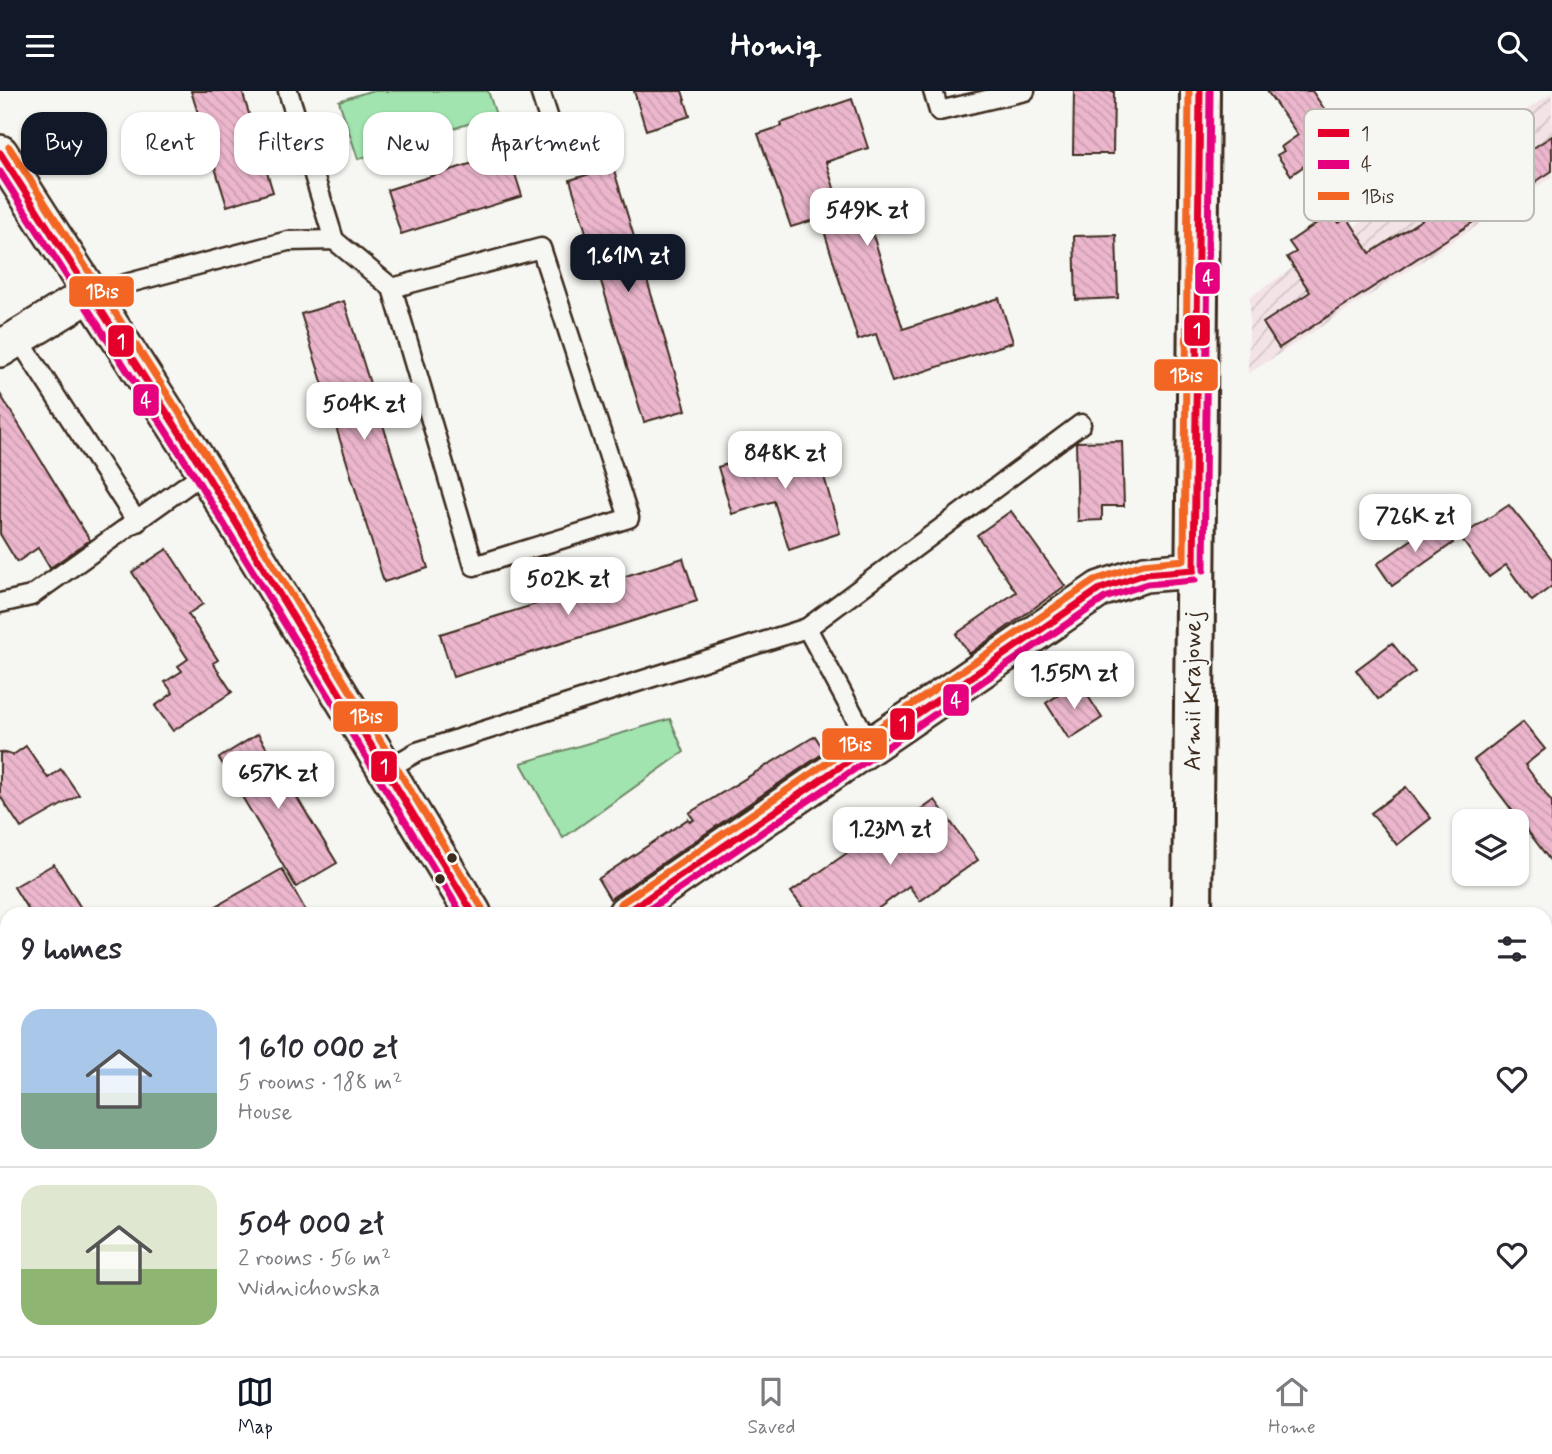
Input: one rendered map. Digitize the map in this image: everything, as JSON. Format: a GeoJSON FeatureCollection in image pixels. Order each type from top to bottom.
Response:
{"type":"FeatureCollection","features":[{"type":"Feature","properties":{"kind":"main road","name":"Armii Krajowej"},"geometry":{"type":"LineString","coordinates":[[1192,907],[1200,91]]}},
{"type":"Feature","properties":{"kind":"street"},"geometry":{"type":"LineString","coordinates":[[0,153],[205,472],[469,907]]}},
{"type":"Feature","properties":{"kind":"street"},"geometry":{"type":"LineString","coordinates":[[9,343],[91,293]]}},
{"type":"Feature","properties":{"kind":"street"},"geometry":{"type":"LineString","coordinates":[[635,907],[1100,589],[1145,574],[1194,570]]}},
{"type":"Feature","properties":{"kind":"lane"},"geometry":{"type":"LineString","coordinates":[[288,91],[334,240],[392,288],[474,566],[629,518],[541,248],[392,288]]}},
{"type":"Feature","properties":{"kind":"lane"},"geometry":{"type":"LineString","coordinates":[[540,91],[547,112]]}},
{"type":"Feature","properties":{"kind":"lane"},"geometry":{"type":"LineString","coordinates":[[933,91],[939,111],[1025,91]]}},
{"type":"Feature","properties":{"kind":"lane"},"geometry":{"type":"LineString","coordinates":[[91,293],[288,241],[334,240]]}},
{"type":"Feature","properties":{"kind":"lane"},"geometry":{"type":"LineString","coordinates":[[9,343],[137,522]]}},
{"type":"Feature","properties":{"kind":"lane"},"geometry":{"type":"LineString","coordinates":[[384,770],[416,752],[807,628],[1081,423]]}},
{"type":"Feature","properties":{"kind":"lane"},"geometry":{"type":"LineString","coordinates":[[0,603],[31,596],[205,472]]}},
{"type":"Feature","properties":{"kind":"lane"},"geometry":{"type":"LineString","coordinates":[[807,628],[871,747]]}},
{"type":"Feature","properties":{"kind":"shaded area"},"geometry":{"type":"Polygon","coordinates":[[[1552,93],[1552,177],[1534,189],[1534,109],[1528,109],[1552,93]]]}},
{"type":"Feature","properties":{"kind":"shaded area"},"geometry":{"type":"Polygon","coordinates":[[[1363,221],[1484,221],[1248,374],[1250,297],[1363,221]]]}},
{"type":"Feature","properties":{"kind":"green space"},"geometry":{"type":"Polygon","coordinates":[[[370,91],[488,91],[495,112],[467,112],[467,124],[453,129],[453,112],[363,112],[363,157],[358,159],[349,132],[349,112],[343,112],[339,101],[370,91]]]}},
{"type":"Feature","properties":{"kind":"green space"},"geometry":{"type":"Polygon","coordinates":[[[670,719],[684,752],[563,838],[521,763],[670,719]]]}},
{"type":"Feature","properties":{"kind":"building"},"geometry":{"type":"Polygon","coordinates":[[[191,91],[242,91],[248,112],[234,112],[234,175],[268,175],[273,192],[227,206],[217,175],[220,175],[220,112],[198,112],[191,91]]]}},
{"type":"Feature","properties":{"kind":"building"},"geometry":{"type":"Polygon","coordinates":[[[634,91],[682,91],[690,116],[646,130],[634,91]]]}},
{"type":"Feature","properties":{"kind":"building"},"geometry":{"type":"Polygon","coordinates":[[[1074,91],[1114,91],[1113,154],[1073,154],[1074,91]]]}},
{"type":"Feature","properties":{"kind":"building"},"geometry":{"type":"Polygon","coordinates":[[[1267,91],[1312,91],[1324,109],[1304,109],[1304,166],[1291,175],[1277,155],[1284,151],[1281,147],[1298,135],[1267,91]]]}},
{"type":"Feature","properties":{"kind":"building"},"geometry":{"type":"Polygon","coordinates":[[[852,99],[868,148],[826,162],[841,211],[863,204],[903,329],[999,298],[1013,342],[892,382],[876,334],[858,340],[820,218],[791,227],[758,134],[782,126],[781,123],[852,99]]]}},
{"type":"Feature","properties":{"kind":"building"},"geometry":{"type":"Polygon","coordinates":[[[1552,136],[1552,171],[1534,183],[1534,148],[1552,136]]]}},
{"type":"Feature","properties":{"kind":"building"},"geometry":{"type":"Polygon","coordinates":[[[467,165],[467,175],[515,175],[522,196],[401,234],[387,190],[435,175],[453,175],[453,169],[467,165]]]}},
{"type":"Feature","properties":{"kind":"building"},"geometry":{"type":"Polygon","coordinates":[[[587,175],[615,175],[686,410],[644,422],[570,180],[587,175]]]}},
{"type":"Feature","properties":{"kind":"building"},"geometry":{"type":"Polygon","coordinates":[[[1320,221],[1350,221],[1370,253],[1420,221],[1475,221],[1279,348],[1263,323],[1310,292],[1287,257],[1296,252],[1289,242],[1320,221]]]}},
{"type":"Feature","properties":{"kind":"building"},"geometry":{"type":"Polygon","coordinates":[[[1116,235],[1118,298],[1076,300],[1074,236],[1116,235]]]}},
{"type":"Feature","properties":{"kind":"building"},"geometry":{"type":"Polygon","coordinates":[[[344,301],[428,568],[384,582],[301,314],[344,301]]]}},
{"type":"Feature","properties":{"kind":"building"},"geometry":{"type":"Polygon","coordinates":[[[0,394],[90,540],[50,568],[38,548],[17,562],[0,534],[0,394]]]}},
{"type":"Feature","properties":{"kind":"building"},"geometry":{"type":"Polygon","coordinates":[[[813,438],[840,533],[789,550],[774,501],[732,514],[718,467],[813,438]]]}},
{"type":"Feature","properties":{"kind":"building"},"geometry":{"type":"Polygon","coordinates":[[[1122,441],[1124,506],[1102,506],[1102,520],[1078,521],[1076,442],[1122,441]]]}},
{"type":"Feature","properties":{"kind":"building"},"geometry":{"type":"Polygon","coordinates":[[[1509,505],[1552,559],[1552,586],[1532,601],[1506,565],[1489,577],[1460,537],[1509,505]]]}},
{"type":"Feature","properties":{"kind":"building"},"geometry":{"type":"Polygon","coordinates":[[[1011,511],[1065,586],[969,654],[956,634],[1016,592],[977,535],[1011,511]]]}},
{"type":"Feature","properties":{"kind":"building"},"geometry":{"type":"Polygon","coordinates":[[[1438,521],[1453,543],[1392,586],[1377,564],[1438,521]]]}},
{"type":"Feature","properties":{"kind":"building"},"geometry":{"type":"Polygon","coordinates":[[[167,549],[203,604],[188,614],[218,660],[213,663],[232,692],[173,731],[155,706],[173,693],[165,682],[182,671],[178,666],[188,659],[132,572],[167,549]]]}},
{"type":"Feature","properties":{"kind":"building"},"geometry":{"type":"Polygon","coordinates":[[[683,558],[697,601],[453,677],[440,634],[683,558]]]}},
{"type":"Feature","properties":{"kind":"building"},"geometry":{"type":"Polygon","coordinates":[[[1392,643],[1415,672],[1378,699],[1356,670],[1392,643]]]}},
{"type":"Feature","properties":{"kind":"building"},"geometry":{"type":"Polygon","coordinates":[[[1079,682],[1102,718],[1069,739],[1046,703],[1079,682]]]}},
{"type":"Feature","properties":{"kind":"building"},"geometry":{"type":"Polygon","coordinates":[[[1523,722],[1545,749],[1525,765],[1552,802],[1552,863],[1529,833],[1529,809],[1511,809],[1474,760],[1523,722]]]}},
{"type":"Feature","properties":{"kind":"building"},"geometry":{"type":"Polygon","coordinates":[[[258,734],[337,863],[296,887],[219,758],[258,734]]]}},
{"type":"Feature","properties":{"kind":"building"},"geometry":{"type":"Polygon","coordinates":[[[815,736],[825,752],[610,899],[598,879],[688,819],[690,822],[694,820],[689,813],[815,736]]]}},
{"type":"Feature","properties":{"kind":"building"},"geometry":{"type":"Polygon","coordinates":[[[26,746],[48,778],[61,769],[79,795],[21,828],[0,796],[0,752],[13,755],[26,746]]]}},
{"type":"Feature","properties":{"kind":"building"},"geometry":{"type":"Polygon","coordinates":[[[1406,787],[1431,818],[1397,845],[1371,813],[1406,787]]]}},
{"type":"Feature","properties":{"kind":"building"},"geometry":{"type":"Polygon","coordinates":[[[935,800],[978,860],[920,901],[909,886],[880,907],[802,907],[791,892],[870,837],[875,843],[935,800]]]}},
{"type":"Feature","properties":{"kind":"building"},"geometry":{"type":"Polygon","coordinates":[[[54,864],[80,907],[26,907],[14,887],[54,864]]]}},
{"type":"Feature","properties":{"kind":"building"},"geometry":{"type":"Polygon","coordinates":[[[282,869],[304,907],[215,907],[282,869]]]}},
{"type":"Feature","properties":{"kind":"transit line","name":"1Bis"},"geometry":{"type":"LineString","coordinates":[[620,904],[1095,580],[1143,564],[1184,560],[1189,91]]}},
{"type":"Feature","properties":{"kind":"transit line","name":"1"},"geometry":{"type":"LineString","coordinates":[[1194,570],[1200,91]]}},
{"type":"Feature","properties":{"kind":"transit line","name":"4"},"geometry":{"type":"LineString","coordinates":[[1204,570],[1210,91]]}},
{"type":"Feature","properties":{"kind":"transit line","name":"1Bis"},"geometry":{"type":"LineString","coordinates":[[9,147],[214,467],[481,907]]}},
{"type":"Feature","properties":{"kind":"transit line","name":"1"},"geometry":{"type":"LineString","coordinates":[[0,153],[205,472],[469,907]]}},
{"type":"Feature","properties":{"kind":"transit line","name":"4"},"geometry":{"type":"LineString","coordinates":[[0,172],[196,478],[457,907]]}},
{"type":"Feature","properties":{"kind":"transit line","name":"1"},"geometry":{"type":"LineString","coordinates":[[635,907],[1100,589],[1145,574],[1194,570]]}},
{"type":"Feature","properties":{"kind":"transit line","name":"4"},"geometry":{"type":"LineString","coordinates":[[653,907],[1105,598],[1147,584],[1195,580]]}}]}
